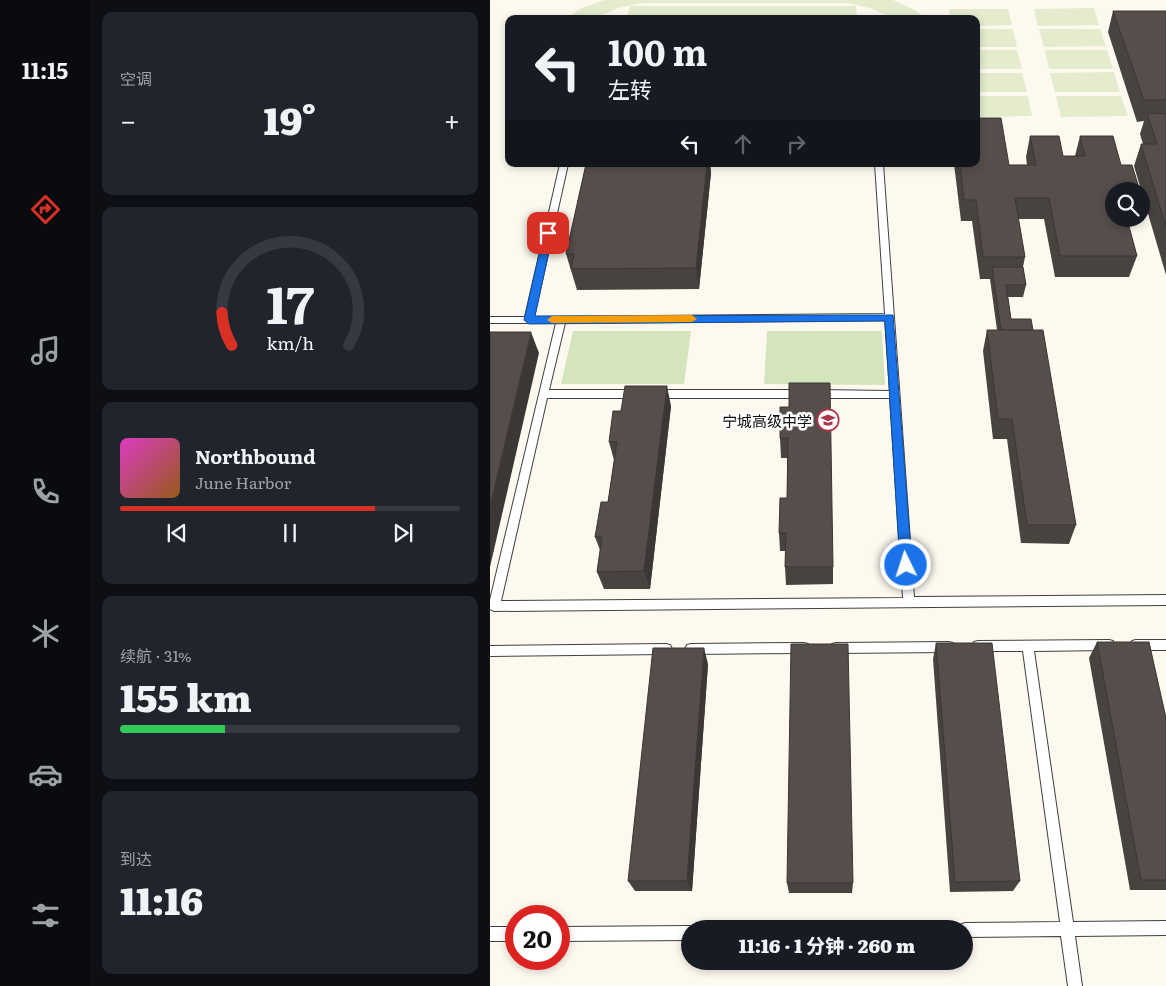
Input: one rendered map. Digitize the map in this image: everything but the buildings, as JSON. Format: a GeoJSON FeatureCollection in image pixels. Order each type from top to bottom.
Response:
{"type":"FeatureCollection","features":[{"type":"Feature","properties":{"kind":"lane"},"geometry":{"type":"LineString","coordinates":[[529,320],[563,167]]}},
{"type":"Feature","properties":{"kind":"lane"},"geometry":{"type":"LineString","coordinates":[[879,167],[909,602]]}},
{"type":"Feature","properties":{"kind":"lane"},"geometry":{"type":"LineString","coordinates":[[490,320],[890,317]]}},
{"type":"Feature","properties":{"kind":"lane"},"geometry":{"type":"LineString","coordinates":[[561,320],[494,606],[1166,600]]}},
{"type":"Feature","properties":{"kind":"lane"},"geometry":{"type":"LineString","coordinates":[[544,394],[895,395]]}},
{"type":"Feature","properties":{"kind":"lane"},"geometry":{"type":"LineString","coordinates":[[490,650],[1166,645]]}},
{"type":"Feature","properties":{"kind":"lane"},"geometry":{"type":"LineString","coordinates":[[1028,646],[1075,986]]}},
{"type":"Feature","properties":{"kind":"lane"},"geometry":{"type":"LineString","coordinates":[[973,930],[1166,928]]}},
{"type":"Feature","properties":{"kind":"lane"},"geometry":{"type":"LineString","coordinates":[[570,934],[681,932]]}},
{"type":"Feature","properties":{"kind":"lane"},"geometry":{"type":"LineString","coordinates":[[490,934],[505,934]]}},
{"type":"Feature","properties":{"kind":"green space"},"geometry":{"type":"Polygon","coordinates":[[[604,0],[893,0],[921,15],[886,15],[873,9],[848,3],[643,3],[618,8],[602,15],[571,15],[580,9],[604,0]]]}},
{"type":"Feature","properties":{"kind":"green space"},"geometry":{"type":"Polygon","coordinates":[[[630,6],[856,6],[857,15],[628,15],[630,6]]]}},
{"type":"Feature","properties":{"kind":"green space"},"geometry":{"type":"Polygon","coordinates":[[[1094,8],[1099,25],[1038,26],[1034,9],[1094,8]]]}},
{"type":"Feature","properties":{"kind":"green space"},"geometry":{"type":"Polygon","coordinates":[[[949,9],[1008,9],[1012,25],[980,26],[980,15],[950,15],[949,9]]]}},
{"type":"Feature","properties":{"kind":"green space"},"geometry":{"type":"Polygon","coordinates":[[[980,29],[1013,29],[1017,47],[980,47],[980,29]]]}},
{"type":"Feature","properties":{"kind":"green space"},"geometry":{"type":"Polygon","coordinates":[[[1039,29],[1100,29],[1106,46],[1044,47],[1039,29]]]}},
{"type":"Feature","properties":{"kind":"green space"},"geometry":{"type":"Polygon","coordinates":[[[980,50],[1017,50],[1022,69],[980,69],[980,50]]]}},
{"type":"Feature","properties":{"kind":"green space"},"geometry":{"type":"Polygon","coordinates":[[[1045,50],[1107,50],[1113,69],[1049,69],[1045,50]]]}},
{"type":"Feature","properties":{"kind":"green space"},"geometry":{"type":"Polygon","coordinates":[[[1114,72],[1120,92],[1055,92],[1050,73],[1114,72]]]}},
{"type":"Feature","properties":{"kind":"green space"},"geometry":{"type":"Polygon","coordinates":[[[980,73],[1022,73],[1027,92],[980,92],[980,73]]]}},
{"type":"Feature","properties":{"kind":"green space"},"geometry":{"type":"Polygon","coordinates":[[[980,96],[1028,96],[1032,116],[980,117],[980,96]]]}},
{"type":"Feature","properties":{"kind":"green space"},"geometry":{"type":"Polygon","coordinates":[[[1056,96],[1121,96],[1128,116],[1061,117],[1056,96]]]}},
{"type":"Feature","properties":{"kind":"green space"},"geometry":{"type":"Polygon","coordinates":[[[573,331],[691,331],[684,384],[561,384],[573,331]]]}},
{"type":"Feature","properties":{"kind":"green space"},"geometry":{"type":"Polygon","coordinates":[[[767,331],[882,331],[885,385],[764,384],[767,331]]]}},
{"type":"Feature","properties":{"kind":"slow traffic"},"geometry":{"type":"LineString","coordinates":[[552,320],[692,319]]}},
{"type":"Feature","properties":{"kind":"place","name":"宁城高级中学"},"geometry":{"type":"Point","coordinates":[828,420]}},
{"type":"Feature","properties":{"kind":"route"},"geometry":{"type":"LineString","coordinates":[[548,233],[529,320],[890,317],[906,565]]}}]}
